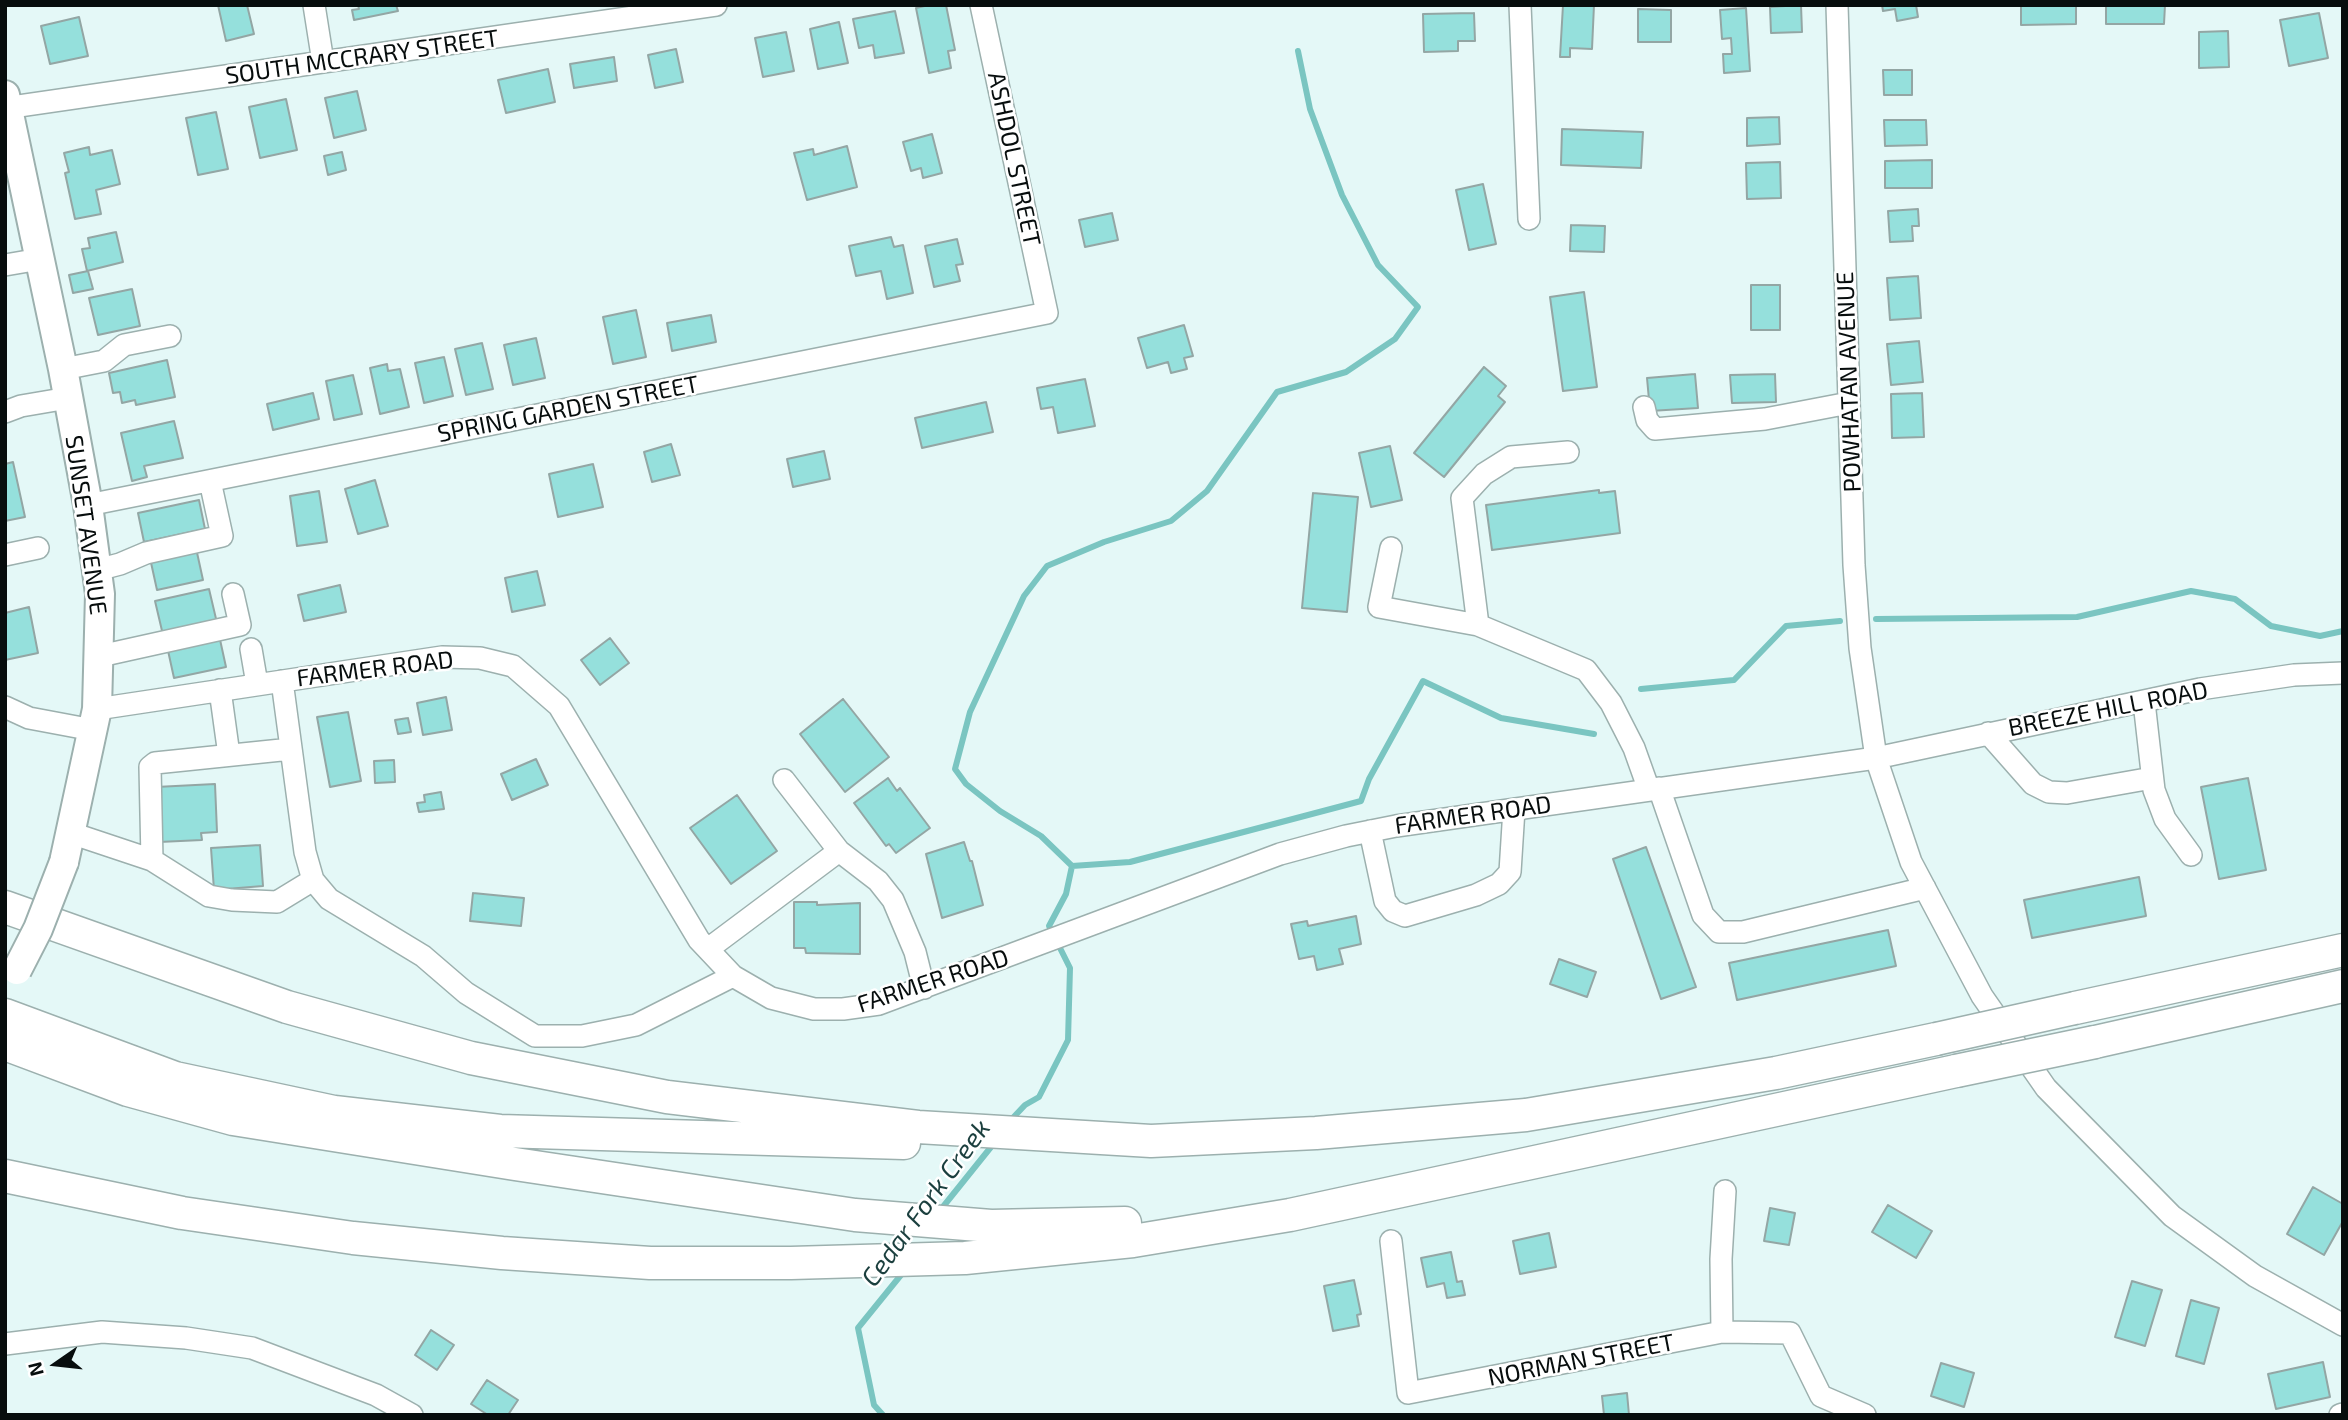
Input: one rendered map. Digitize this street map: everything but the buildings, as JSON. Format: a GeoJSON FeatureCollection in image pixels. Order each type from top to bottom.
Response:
{"type":"FeatureCollection","features":[{"type":"Feature","properties":{"kind":"highway"},"geometry":{"type":"LineString","coordinates":[[5,908],[286,1007],[471,1058],[667,1097],[720,1104],[918,1127],[1151,1141]]}},
{"type":"Feature","properties":{"kind":"highway"},"geometry":{"type":"LineString","coordinates":[[5,1015],[175,1078],[334,1112],[500,1131],[833,1143],[1151,1141],[1316,1133],[1526,1115],[1776,1073],[2343,950]]}},
{"type":"Feature","properties":{"kind":"highway"},"geometry":{"type":"LineString","coordinates":[[5,1176],[182,1213],[353,1238],[502,1253],[650,1263],[790,1264],[965,1258],[1133,1241],[1290,1215],[2343,986]]}},
{"type":"Feature","properties":{"kind":"highway"},"geometry":{"type":"LineString","coordinates":[[5,1044],[128,1090],[233,1119],[855,1215],[991,1226],[1290,1215]]}},
{"type":"Feature","properties":{"kind":"main road","name":"SUNSET AVENUE"},"geometry":{"type":"LineString","coordinates":[[6,104],[63,369],[88,505],[100,594],[100,656],[95,719],[65,862],[38,929],[11,978]]}},
{"type":"Feature","properties":{"kind":"street"},"geometry":{"type":"LineString","coordinates":[[314,5],[323,62]]}},
{"type":"Feature","properties":{"kind":"street","name":"SOUTH MCCRARY STREET"},"geometry":{"type":"LineString","coordinates":[[6,104],[323,62],[663,9],[716,5]]}},
{"type":"Feature","properties":{"kind":"street","name":"ASHDOL STREET"},"geometry":{"type":"LineString","coordinates":[[981,5],[1047,313]]}},
{"type":"Feature","properties":{"kind":"street"},"geometry":{"type":"LineString","coordinates":[[1520,5],[1529,219]]}},
{"type":"Feature","properties":{"kind":"street","name":"POWHATAN AVENUE"},"geometry":{"type":"LineString","coordinates":[[1837,5],[1849,403],[1860,648],[1876,758],[1912,862],[1982,996],[2046,1088],[2111,1158],[2172,1216],[2255,1276],[2343,1325]]}},
{"type":"Feature","properties":{"kind":"street"},"geometry":{"type":"LineString","coordinates":[[5,265],[40,258]]}},
{"type":"Feature","properties":{"kind":"street","name":"SPRING GARDEN STREET"},"geometry":{"type":"LineString","coordinates":[[88,505],[1047,313]]}},
{"type":"Feature","properties":{"kind":"street"},"geometry":{"type":"LineString","coordinates":[[63,369],[104,360],[124,345],[170,336]]}},
{"type":"Feature","properties":{"kind":"street"},"geometry":{"type":"LineString","coordinates":[[5,412],[20,406],[68,398]]}},
{"type":"Feature","properties":{"kind":"street"},"geometry":{"type":"LineString","coordinates":[[1644,407],[1647,420],[1655,429],[1765,419],[1849,403]]}},
{"type":"Feature","properties":{"kind":"street"},"geometry":{"type":"LineString","coordinates":[[1478,625],[1462,498],[1484,474],[1511,457],[1568,453]]}},
{"type":"Feature","properties":{"kind":"street"},"geometry":{"type":"LineString","coordinates":[[96,570],[120,564],[145,553],[222,536],[210,481]]}},
{"type":"Feature","properties":{"kind":"street"},"geometry":{"type":"LineString","coordinates":[[5,555],[38,548]]}},
{"type":"Feature","properties":{"kind":"street"},"geometry":{"type":"LineString","coordinates":[[1391,548],[1379,607],[1478,625],[1586,670],[1611,703],[1629,737],[1654,789],[1703,915],[1719,932],[1743,932],[1925,888]]}},
{"type":"Feature","properties":{"kind":"street"},"geometry":{"type":"LineString","coordinates":[[100,656],[240,625],[233,594]]}},
{"type":"Feature","properties":{"kind":"street"},"geometry":{"type":"LineString","coordinates":[[251,649],[257,684]]}},
{"type":"Feature","properties":{"kind":"street","name":"FARMER ROAD"},"geometry":{"type":"LineString","coordinates":[[5,707],[29,718],[95,719],[220,690],[442,657],[480,658],[513,667],[559,706],[699,940],[733,976],[771,998],[814,1009],[879,1004],[1280,854],[1370,831],[1876,758]]}},
{"type":"Feature","properties":{"kind":"street","name":"BREEZE HILL ROAD"},"geometry":{"type":"LineString","coordinates":[[1876,758],[2144,702],[2294,675],[2343,674]]}},
{"type":"Feature","properties":{"kind":"street"},"geometry":{"type":"LineString","coordinates":[[282,681],[305,852],[313,880],[329,899],[423,956],[466,993],[535,1036],[582,1036],[636,1026],[733,976]]}},
{"type":"Feature","properties":{"kind":"street"},"geometry":{"type":"LineString","coordinates":[[220,690],[229,755]]}},
{"type":"Feature","properties":{"kind":"street"},"geometry":{"type":"LineString","coordinates":[[2144,702],[2154,790],[2165,819],[2191,855]]}},
{"type":"Feature","properties":{"kind":"street"},"geometry":{"type":"LineString","coordinates":[[1988,733],[2033,784],[2049,792],[2067,793],[2152,778]]}},
{"type":"Feature","properties":{"kind":"street"},"geometry":{"type":"LineString","coordinates":[[152,860],[150,767],[162,761],[291,749]]}},
{"type":"Feature","properties":{"kind":"street"},"geometry":{"type":"LineString","coordinates":[[784,780],[839,851],[878,881],[893,900],[915,952],[924,988]]}},
{"type":"Feature","properties":{"kind":"street"},"geometry":{"type":"LineString","coordinates":[[1370,831],[1385,901],[1393,911],[1405,916],[1476,895],[1499,884],[1510,872],[1514,809]]}},
{"type":"Feature","properties":{"kind":"street"},"geometry":{"type":"LineString","coordinates":[[71,833],[152,860],[209,896],[277,902],[313,880]]}},
{"type":"Feature","properties":{"kind":"street"},"geometry":{"type":"LineString","coordinates":[[708,949],[839,851]]}},
{"type":"Feature","properties":{"kind":"street"},"geometry":{"type":"LineString","coordinates":[[1723,1332],[1721,1259],[1726,1191]]}},
{"type":"Feature","properties":{"kind":"street","name":"NORMAN STREET"},"geometry":{"type":"LineString","coordinates":[[1391,1241],[1408,1393],[1723,1332],[1790,1333],[1821,1396],[1865,1415]]}},
{"type":"Feature","properties":{"kind":"street"},"geometry":{"type":"LineString","coordinates":[[5,1344],[102,1332],[186,1338],[252,1348],[376,1395],[412,1415]]}},
{"type":"Feature","properties":{"kind":"waterway","name":"Cedar Fork Creek"},"geometry":{"type":"LineString","coordinates":[[1009,1122],[1025,1105],[1039,1097],[1068,1040],[1070,968],[1049,926],[1066,894],[1072,866],[1041,836],[1000,811],[966,784],[955,769],[970,712],[1024,596],[1047,566],[1104,542],[1171,521],[1207,491],[1277,392],[1346,372],[1395,339],[1418,307],[1378,265],[1342,195],[1310,109],[1298,51]]}},
{"type":"Feature","properties":{"kind":"waterway"},"geometry":{"type":"LineString","coordinates":[[1876,619],[2077,617],[2191,591],[2235,599],[2271,626],[2320,636],[2343,631]]}},
{"type":"Feature","properties":{"kind":"waterway"},"geometry":{"type":"LineString","coordinates":[[1641,689],[1734,680],[1786,626],[1840,621]]}},
{"type":"Feature","properties":{"kind":"waterway"},"geometry":{"type":"LineString","coordinates":[[1072,866],[1130,862],[1361,801],[1369,779],[1423,681],[1501,718],[1594,734]]}},
{"type":"Feature","properties":{"kind":"waterway","name":"Cedar Fork Creek"},"geometry":{"type":"LineString","coordinates":[[938,1213],[995,1142]]}},
{"type":"Feature","properties":{"kind":"waterway","name":"Cedar Fork Creek"},"geometry":{"type":"LineString","coordinates":[[883,1415],[874,1405],[858,1328],[905,1270]]}}]}
